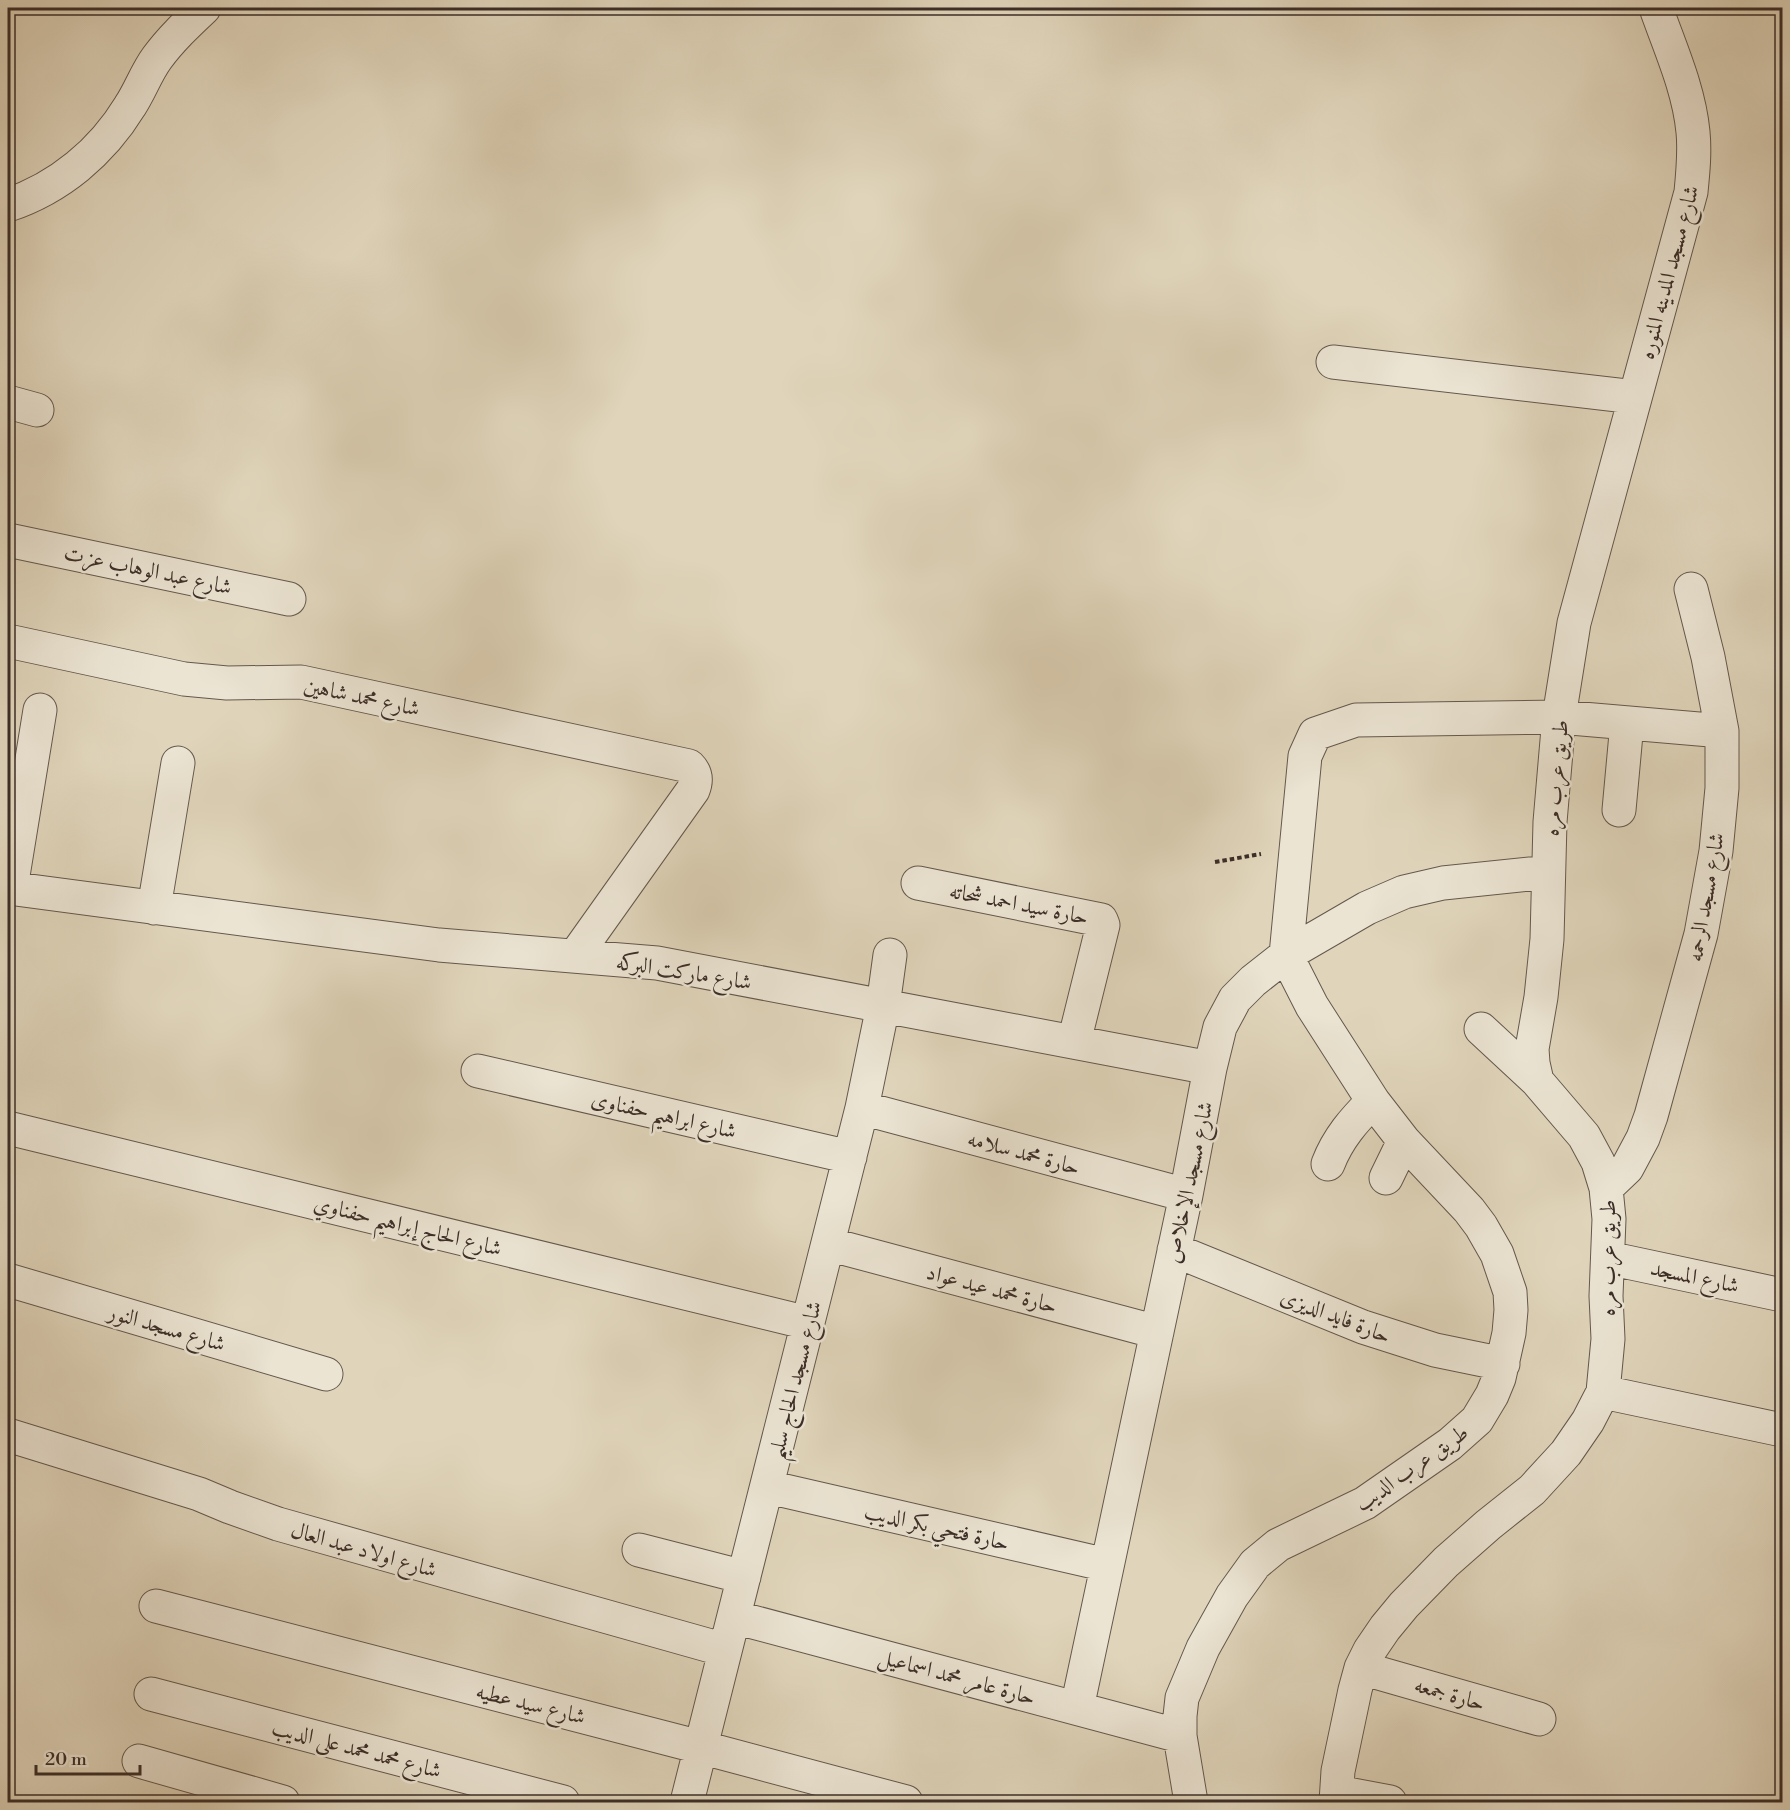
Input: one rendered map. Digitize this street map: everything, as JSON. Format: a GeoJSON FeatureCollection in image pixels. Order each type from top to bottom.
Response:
{"type":"FeatureCollection","features":[{"type":"Feature","properties":{"kind":"street"},"geometry":{"type":"LineString","coordinates":[[8,205],[26,199],[58,182],[86,160],[110,135],[130,106],[155,60],[204,8]]}},
{"type":"Feature","properties":{"kind":"street","name":"شارع مسجد المدينه المنوره"},"geometry":{"type":"LineString","coordinates":[[1635,397],[1691,192],[1694,162],[1693,132],[1688,102],[1656,8]]}},
{"type":"Feature","properties":{"kind":"street"},"geometry":{"type":"LineString","coordinates":[[1333,362],[1635,397]]}},
{"type":"Feature","properties":{"kind":"street","name":"طريق عرب مره"},"geometry":{"type":"LineString","coordinates":[[1336,1797],[1342,1748],[1361,1668],[1370,1650],[1404,1605],[1446,1562],[1532,1490],[1566,1453],[1588,1421],[1603,1392],[1608,1339],[1606,1296],[1609,1219],[1606,1188],[1598,1162],[1584,1136],[1537,1081],[1532,1049],[1541,997],[1547,939],[1548,872],[1559,717],[1574,623],[1635,397]]}},
{"type":"Feature","properties":{"kind":"street","name":"شارع عبد الوهاب عزت"},"geometry":{"type":"LineString","coordinates":[[8,540],[289,599]]}},
{"type":"Feature","properties":{"kind":"street","name":"شارع مسجد الرحمه"},"geometry":{"type":"LineString","coordinates":[[1606,1188],[1627,1168],[1643,1138],[1699,944],[1716,851],[1722,788],[1722,731],[1691,589]]}},
{"type":"Feature","properties":{"kind":"street","name":"شارع محمد شاهين"},"geometry":{"type":"LineString","coordinates":[[8,641],[184,679],[227,682],[301,682],[689,766],[696,778],[693,790],[575,956]]}},
{"type":"Feature","properties":{"kind":"street"},"geometry":{"type":"LineString","coordinates":[[9,888],[40,710]]}},
{"type":"Feature","properties":{"kind":"street"},"geometry":{"type":"LineString","coordinates":[[1286,955],[1305,756],[1315,734],[1356,720],[1559,717],[1722,731]]}},
{"type":"Feature","properties":{"kind":"street"},"geometry":{"type":"LineString","coordinates":[[1619,810],[1627,723]]}},
{"type":"Feature","properties":{"kind":"street"},"geometry":{"type":"LineString","coordinates":[[154,908],[178,763]]}},
{"type":"Feature","properties":{"kind":"street","name":"شارع مسجد الإخلاص"},"geometry":{"type":"LineString","coordinates":[[1077,1708],[1186,1196],[1210,1068],[1220,1027],[1235,999],[1253,981],[1286,955],[1367,908],[1404,892],[1443,883],[1548,872]]}},
{"type":"Feature","properties":{"kind":"street","name":"حارة سيد احمد شحاته"},"geometry":{"type":"LineString","coordinates":[[918,883],[1101,920],[1103,925],[1074,1042]]}},
{"type":"Feature","properties":{"kind":"street","name":"شارع ماركت البركه"},"geometry":{"type":"LineString","coordinates":[[9,888],[440,945],[657,963],[1210,1068]]}},
{"type":"Feature","properties":{"kind":"street","name":"شارع مسجد الحاج سليم"},"geometry":{"type":"LineString","coordinates":[[687,1803],[862,1108],[883,1006],[890,955]]}},
{"type":"Feature","properties":{"kind":"street","name":"طريق عرب الديب"},"geometry":{"type":"LineString","coordinates":[[1191,1803],[1180,1736],[1182,1698],[1203,1648],[1232,1596],[1255,1564],[1278,1545],[1365,1503],[1450,1444],[1477,1420],[1492,1395],[1503,1364],[1509,1333],[1510,1292],[1497,1254],[1481,1226],[1469,1210],[1404,1142],[1373,1101],[1312,1006],[1286,955]]}},
{"type":"Feature","properties":{"kind":"street"},"geometry":{"type":"LineString","coordinates":[[1481,1029],[1537,1081]]}},
{"type":"Feature","properties":{"kind":"street","name":"شارع ابراهيم حفناوى"},"geometry":{"type":"LineString","coordinates":[[478,1071],[850,1156]]}},
{"type":"Feature","properties":{"kind":"street"},"geometry":{"type":"LineString","coordinates":[[1328,1164],[1334,1148],[1344,1133],[1373,1101]]}},
{"type":"Feature","properties":{"kind":"street","name":"حارة محمد سلامه"},"geometry":{"type":"LineString","coordinates":[[862,1108],[1186,1196]]}},
{"type":"Feature","properties":{"kind":"street","name":"شارع الحاج إبراهيم حفناوي"},"geometry":{"type":"LineString","coordinates":[[8,1128],[808,1323]]}},
{"type":"Feature","properties":{"kind":"street"},"geometry":{"type":"LineString","coordinates":[[1386,1178],[1404,1142]]}},
{"type":"Feature","properties":{"kind":"street","name":"حارة محمد عيد عواد"},"geometry":{"type":"LineString","coordinates":[[828,1244],[1157,1332]]}},
{"type":"Feature","properties":{"kind":"street","name":"حارة فايد الديزى"},"geometry":{"type":"LineString","coordinates":[[1174,1250],[1363,1327],[1435,1350],[1503,1364]]}},
{"type":"Feature","properties":{"kind":"street","name":"شارع المسجد"},"geometry":{"type":"LineString","coordinates":[[1608,1258],[1782,1295]]}},
{"type":"Feature","properties":{"kind":"street","name":"شارع مسجد النور"},"geometry":{"type":"LineString","coordinates":[[8,1280],[326,1374]]}},
{"type":"Feature","properties":{"kind":"street"},"geometry":{"type":"LineString","coordinates":[[1603,1392],[1782,1430]]}},
{"type":"Feature","properties":{"kind":"street","name":"شارع اولاد عبد العال"},"geometry":{"type":"LineString","coordinates":[[8,1435],[199,1494],[278,1524],[726,1650]]}},
{"type":"Feature","properties":{"kind":"street","name":"حارة فتحي بكر الديب"},"geometry":{"type":"LineString","coordinates":[[768,1487],[1107,1565]]}},
{"type":"Feature","properties":{"kind":"street"},"geometry":{"type":"LineString","coordinates":[[639,1550],[744,1577]]}},
{"type":"Feature","properties":{"kind":"street","name":"شارع سيد عطيه"},"geometry":{"type":"LineString","coordinates":[[156,1606],[700,1747],[906,1803]]}},
{"type":"Feature","properties":{"kind":"street","name":"حارة عامر محمد اسماعيل"},"geometry":{"type":"LineString","coordinates":[[734,1617],[1180,1736]]}},
{"type":"Feature","properties":{"kind":"street","name":"حارة جمعه"},"geometry":{"type":"LineString","coordinates":[[1361,1668],[1539,1719]]}},
{"type":"Feature","properties":{"kind":"street","name":"شارع محمد محمد على الديب"},"geometry":{"type":"LineString","coordinates":[[151,1694],[563,1803]]}},
{"type":"Feature","properties":{"kind":"street"},"geometry":{"type":"LineString","coordinates":[[139,1761],[283,1803]]}},
{"type":"Feature","properties":{"kind":"street"},"geometry":{"type":"LineString","coordinates":[[1336,1797],[1390,1803]]}},
{"type":"Feature","properties":{"kind":"path"},"geometry":{"type":"LineString","coordinates":[[1215,862],[1295,849]]}}]}
